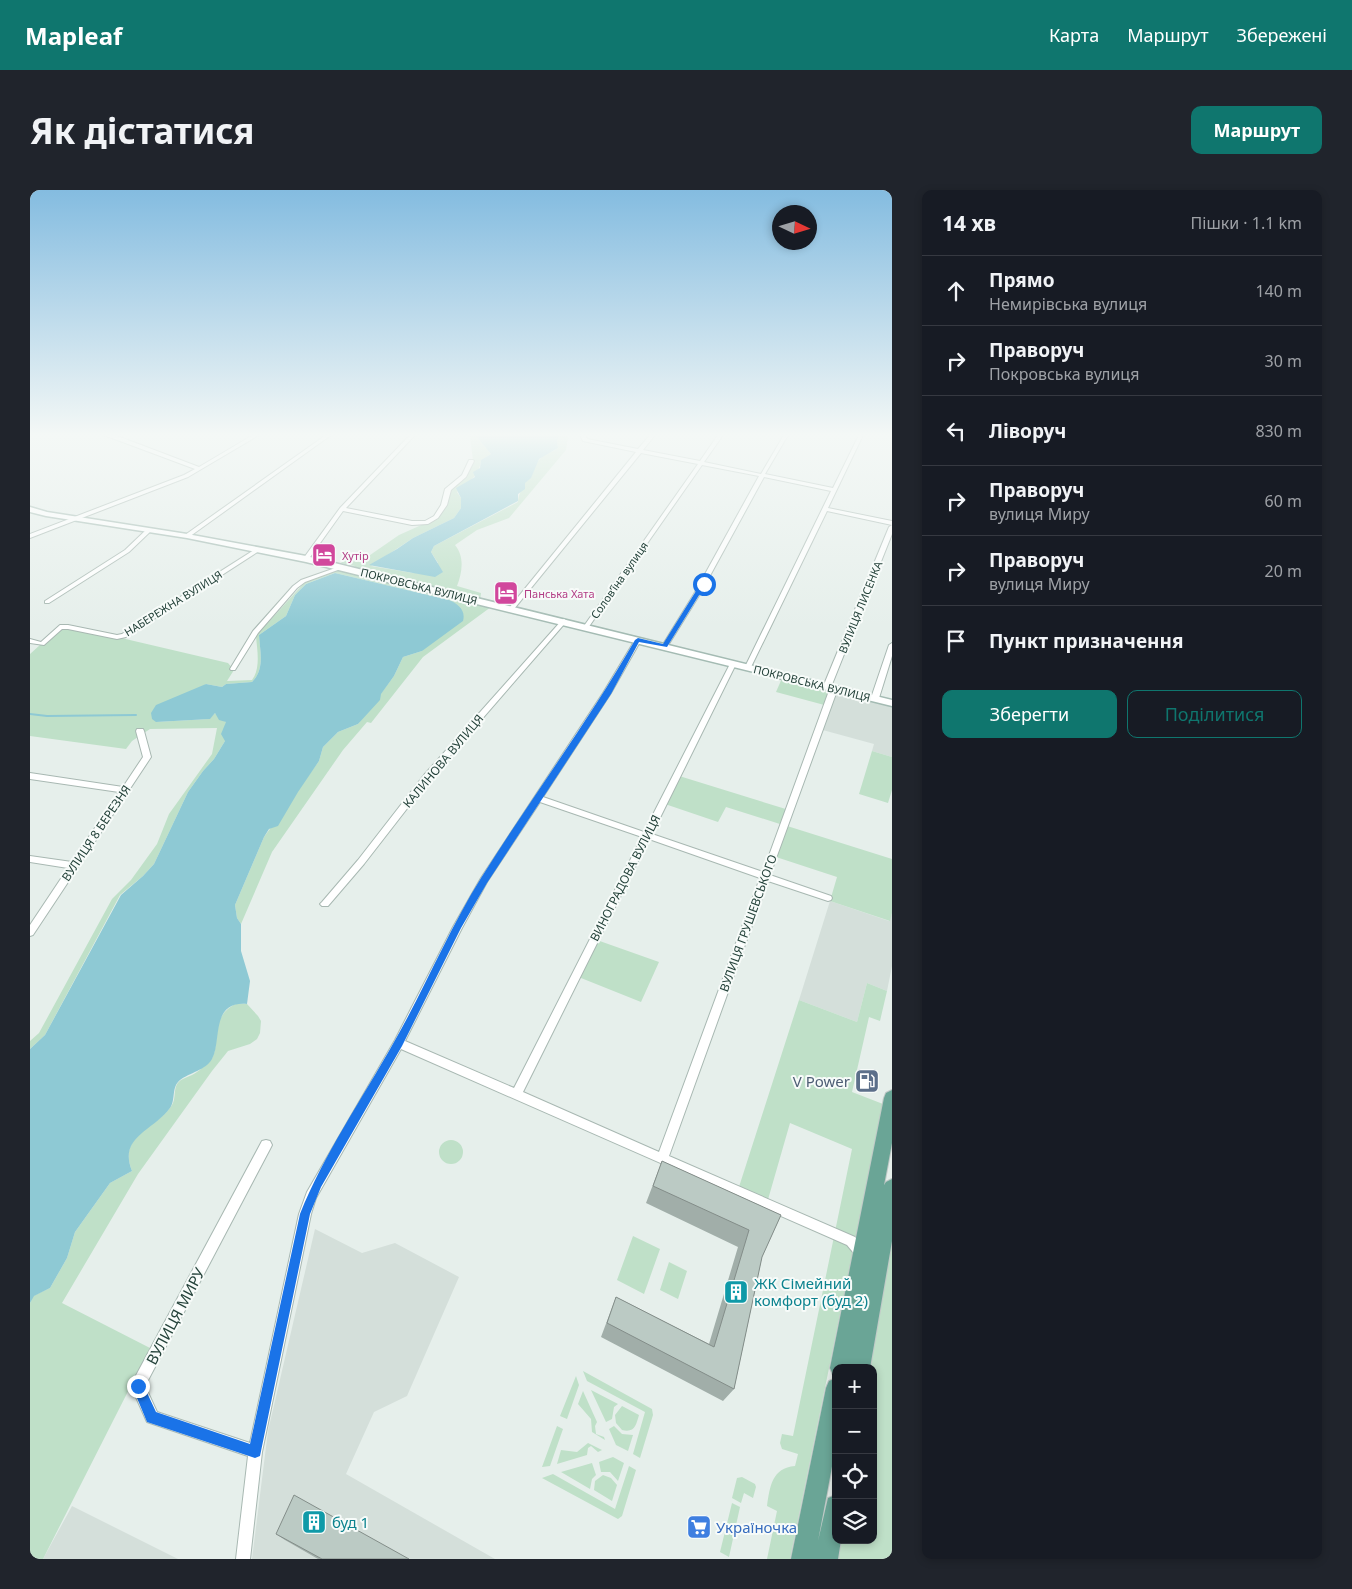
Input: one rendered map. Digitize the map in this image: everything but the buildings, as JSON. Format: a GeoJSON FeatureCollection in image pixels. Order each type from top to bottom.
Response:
{"type":"FeatureCollection","features":[{"type":"Feature","properties":{"kind":"main road"},"geometry":{"type":"LineString","coordinates":[[841,1364],[859,1245],[892,1098]]}},
{"type":"Feature","properties":{"kind":"main road"},"geometry":{"type":"LineString","coordinates":[[861,1364],[892,1188]]}},
{"type":"Feature","properties":{"kind":"main road"},"geometry":{"type":"LineString","coordinates":[[802,1559],[832,1408]]}},
{"type":"Feature","properties":{"kind":"main road"},"geometry":{"type":"LineString","coordinates":[[826,1559],[832,1527]]}},
{"type":"Feature","properties":{"kind":"street"},"geometry":{"type":"LineString","coordinates":[[30,536],[128,499]]}},
{"type":"Feature","properties":{"kind":"street"},"geometry":{"type":"LineString","coordinates":[[187,536],[239,499]]}},
{"type":"Feature","properties":{"kind":"street"},"geometry":{"type":"LineString","coordinates":[[306,559],[342,509],[352,499]]}},
{"type":"Feature","properties":{"kind":"street"},"geometry":{"type":"LineString","coordinates":[[342,509],[426,523],[436,517],[446,499]]}},
{"type":"Feature","properties":{"kind":"street"},"geometry":{"type":"LineString","coordinates":[[512,608],[599,499]]}},
{"type":"Feature","properties":{"kind":"street","name":"Соловʼїна вулиця"},"geometry":{"type":"LineString","coordinates":[[586,627],[676,499]]}},
{"type":"Feature","properties":{"kind":"street"},"geometry":{"type":"LineString","coordinates":[[665,646],[704,584],[748,499]]}},
{"type":"Feature","properties":{"kind":"street"},"geometry":{"type":"LineString","coordinates":[[748,667],[831,499]]}},
{"type":"Feature","properties":{"kind":"street","name":"ПОКРОВСЬКА ВУЛИЦЯ"},"geometry":{"type":"LineString","coordinates":[[30,509],[306,559],[512,608],[892,703]]}},
{"type":"Feature","properties":{"kind":"street"},"geometry":{"type":"LineString","coordinates":[[826,509],[892,525]]}},
{"type":"Feature","properties":{"kind":"street","name":"ВУЛИЦЯ ЛИСЕНКА"},"geometry":{"type":"LineString","coordinates":[[831,688],[892,525]]}},
{"type":"Feature","properties":{"kind":"street"},"geometry":{"type":"LineString","coordinates":[[46,602],[127,551],[149,530]]}},
{"type":"Feature","properties":{"kind":"street","name":"НАБЕРЕЖНА ВУЛИЦЯ"},"geometry":{"type":"LineString","coordinates":[[30,641],[42,644],[60,627],[118,637],[124,636],[257,550]]}},
{"type":"Feature","properties":{"kind":"street"},"geometry":{"type":"LineString","coordinates":[[233,669],[255,632],[295,587],[303,581],[343,568]]}},
{"type":"Feature","properties":{"kind":"street","name":"КАЛИНОВА ВУЛИЦЯ"},"geometry":{"type":"LineString","coordinates":[[325,904],[362,862],[427,777],[564,622]]}},
{"type":"Feature","properties":{"kind":"street"},"geometry":{"type":"LineString","coordinates":[[243,1559],[255,1452],[308,1204],[317,1184],[399,1043],[466,911],[484,880],[607,694],[638,640]]}},
{"type":"Feature","properties":{"kind":"street"},"geometry":{"type":"LineString","coordinates":[[875,698],[892,645]]}},
{"type":"Feature","properties":{"kind":"street","name":"ВИНОГРАДОВА ВУЛИЦЯ"},"geometry":{"type":"LineString","coordinates":[[517,1093],[733,664]]}},
{"type":"Feature","properties":{"kind":"street","name":"ВУЛИЦЯ ГРУШЕВСЬКОГО"},"geometry":{"type":"LineString","coordinates":[[663,1157],[766,876],[831,688]]}},
{"type":"Feature","properties":{"kind":"street","name":"ВУЛИЦЯ 8 БЕРЕЗНЯ"},"geometry":{"type":"LineString","coordinates":[[30,932],[148,757],[140,731]]}},
{"type":"Feature","properties":{"kind":"street"},"geometry":{"type":"LineString","coordinates":[[30,776],[124,790]]}},
{"type":"Feature","properties":{"kind":"street"},"geometry":{"type":"LineString","coordinates":[[538,798],[828,898]]}},
{"type":"Feature","properties":{"kind":"street"},"geometry":{"type":"LineString","coordinates":[[30,859],[74,866]]}},
{"type":"Feature","properties":{"kind":"street"},"geometry":{"type":"LineString","coordinates":[[399,1043],[663,1157],[859,1245]]}},
{"type":"Feature","properties":{"kind":"street","name":"ВУЛИЦЯ МИРУ"},"geometry":{"type":"LineString","coordinates":[[255,1452],[152,1417],[138,1386],[266,1145]]}},
{"type":"Feature","properties":{"kind":"shaded area"},"geometry":{"type":"Polygon","coordinates":[[[834,688],[892,703],[892,757],[872,751],[874,744],[819,729],[834,688]]]}},
{"type":"Feature","properties":{"kind":"shaded area"},"geometry":{"type":"Polygon","coordinates":[[[830,901],[889,921],[892,913],[892,966],[887,991],[867,983],[857,1022],[799,1000],[830,901]]]}},
{"type":"Feature","properties":{"kind":"shaded area"},"geometry":{"type":"Polygon","coordinates":[[[315,1229],[362,1253],[395,1243],[459,1277],[407,1396],[374,1412],[346,1474],[495,1559],[252,1559],[268,1431],[315,1229]]]}},
{"type":"Feature","properties":{"kind":"shaded area"},"geometry":{"type":"Polygon","coordinates":[[[72,1506],[178,1559],[43,1559],[72,1506]]]}},
{"type":"Feature","properties":{"kind":"green space"},"geometry":{"type":"Polygon","coordinates":[[[446,499],[461,499],[461,508],[454,518],[413,538],[371,566],[413,573],[438,563],[431,552],[434,546],[518,502],[519,499],[525,499],[509,518],[477,530],[455,545],[462,565],[457,586],[481,593],[480,601],[495,604],[423,657],[371,723],[367,722],[343,750],[272,852],[241,924],[237,918],[235,905],[264,837],[319,761],[323,747],[338,732],[358,724],[394,676],[403,657],[422,651],[449,600],[335,573],[306,584],[295,595],[286,616],[259,635],[260,666],[259,672],[252,682],[226,684],[222,687],[206,684],[156,722],[209,719],[215,713],[226,722],[225,741],[214,759],[188,792],[154,864],[120,895],[45,1035],[30,1049],[30,1041],[39,1033],[112,899],[131,880],[157,844],[169,814],[212,754],[217,728],[150,729],[132,741],[126,749],[30,736],[30,654],[60,627],[117,637],[228,663],[234,670],[227,681],[252,680],[257,670],[256,636],[304,583],[343,567],[352,570],[355,566],[341,563],[344,559],[360,562],[399,535],[437,518],[446,499]]]}},
{"type":"Feature","properties":{"kind":"green space"},"geometry":{"type":"Polygon","coordinates":[[[783,676],[834,688],[828,706],[776,692],[783,676]]]}},
{"type":"Feature","properties":{"kind":"green space"},"geometry":{"type":"Polygon","coordinates":[[[872,751],[892,757],[892,790],[888,803],[859,794],[872,751]]]}},
{"type":"Feature","properties":{"kind":"green space"},"geometry":{"type":"Polygon","coordinates":[[[676,775],[789,810],[784,825],[892,859],[892,913],[890,921],[830,901],[837,877],[773,856],[783,825],[726,807],[718,822],[662,803],[676,775]]]}},
{"type":"Feature","properties":{"kind":"green space"},"geometry":{"type":"Polygon","coordinates":[[[594,939],[659,962],[641,1002],[576,976],[594,939]]]}},
{"type":"Feature","properties":{"kind":"green space"},"geometry":{"type":"Polygon","coordinates":[[[867,983],[887,991],[880,1021],[869,1017],[852,1092],[883,1104],[790,1559],[767,1559],[777,1511],[767,1506],[769,1492],[774,1479],[781,1470],[795,1466],[798,1454],[782,1449],[780,1443],[782,1434],[793,1436],[852,1149],[790,1123],[767,1203],[738,1190],[799,1000],[857,1022],[867,983]]]}},
{"type":"Feature","properties":{"kind":"green space"},"geometry":{"type":"Polygon","coordinates":[[[236,1004],[247,1004],[261,1021],[260,1033],[257,1039],[250,1044],[228,1051],[212,1071],[138,1174],[62,1303],[150,1348],[43,1559],[30,1559],[30,1303],[33,1296],[50,1288],[67,1258],[75,1232],[110,1183],[132,1171],[129,1159],[130,1148],[134,1140],[172,1105],[178,1082],[197,1072],[210,1061],[222,1016],[227,1009],[236,1004]]]}},
{"type":"Feature","properties":{"kind":"green space"},"geometry":{"type":"Polygon","coordinates":[[[451,1140],[456,1141],[462,1147],[462,1157],[456,1163],[451,1164],[446,1163],[440,1157],[439,1152],[440,1147],[446,1141],[451,1140]]]}},
{"type":"Feature","properties":{"kind":"green space"},"geometry":{"type":"Polygon","coordinates":[[[633,1236],[660,1249],[644,1294],[617,1280],[633,1236]]]}},
{"type":"Feature","properties":{"kind":"green space"},"geometry":{"type":"Polygon","coordinates":[[[892,1242],[892,1559],[838,1559],[840,1544],[877,1544],[877,1364],[871,1364],[892,1242]]]}},
{"type":"Feature","properties":{"kind":"green space"},"geometry":{"type":"Polygon","coordinates":[[[669,1262],[687,1271],[678,1299],[660,1290],[669,1262]]]}},
{"type":"Feature","properties":{"kind":"green space"},"geometry":{"type":"Polygon","coordinates":[[[583,1371],[652,1409],[653,1415],[640,1458],[633,1454],[645,1412],[587,1381],[583,1371]]]}},
{"type":"Feature","properties":{"kind":"green space"},"geometry":{"type":"Polygon","coordinates":[[[576,1376],[579,1385],[567,1419],[560,1416],[576,1376]]]}},
{"type":"Feature","properties":{"kind":"green space"},"geometry":{"type":"Polygon","coordinates":[[[591,1390],[618,1404],[614,1407],[612,1419],[606,1422],[591,1390]]]}},
{"type":"Feature","properties":{"kind":"green space"},"geometry":{"type":"Polygon","coordinates":[[[583,1391],[597,1422],[595,1426],[596,1434],[604,1437],[605,1440],[592,1432],[591,1419],[578,1404],[583,1391]]]}},
{"type":"Feature","properties":{"kind":"green space"},"geometry":{"type":"Polygon","coordinates":[[[622,1406],[639,1415],[636,1425],[626,1431],[622,1430],[616,1423],[615,1415],[622,1406]]]}},
{"type":"Feature","properties":{"kind":"green space"},"geometry":{"type":"Polygon","coordinates":[[[557,1426],[563,1429],[550,1466],[542,1467],[557,1426]]]}},
{"type":"Feature","properties":{"kind":"green space"},"geometry":{"type":"Polygon","coordinates":[[[614,1426],[622,1434],[633,1435],[628,1451],[616,1445],[609,1429],[614,1426]]]}},
{"type":"Feature","properties":{"kind":"green space"},"geometry":{"type":"Polygon","coordinates":[[[588,1443],[602,1450],[598,1452],[591,1446],[588,1448],[587,1455],[557,1464],[561,1450],[577,1452],[588,1443]]]}},
{"type":"Feature","properties":{"kind":"green space"},"geometry":{"type":"Polygon","coordinates":[[[613,1457],[624,1463],[618,1481],[610,1472],[601,1472],[599,1462],[613,1457]]]}},
{"type":"Feature","properties":{"kind":"green space"},"geometry":{"type":"Polygon","coordinates":[[[592,1463],[596,1475],[592,1479],[590,1489],[561,1472],[592,1463]]]}},
{"type":"Feature","properties":{"kind":"green space"},"geometry":{"type":"Polygon","coordinates":[[[629,1466],[636,1470],[622,1516],[618,1519],[542,1478],[553,1474],[615,1509],[629,1466]]]}},
{"type":"Feature","properties":{"kind":"green space"},"geometry":{"type":"Polygon","coordinates":[[[603,1475],[611,1478],[617,1485],[612,1501],[594,1490],[595,1481],[603,1475]]]}},
{"type":"Feature","properties":{"kind":"green space"},"geometry":{"type":"Polygon","coordinates":[[[742,1477],[755,1484],[756,1487],[753,1498],[744,1493],[741,1503],[732,1498],[737,1478],[742,1477]]]}},
{"type":"Feature","properties":{"kind":"green space"},"geometry":{"type":"Polygon","coordinates":[[[732,1503],[740,1507],[729,1557],[720,1552],[732,1503]]]}},
{"type":"Feature","properties":{"kind":"water"},"geometry":{"type":"Polygon","coordinates":[[[461,499],[518,499],[518,501],[434,546],[431,552],[443,572],[435,577],[369,565],[413,538],[454,518],[461,508],[461,499]]]}},
{"type":"Feature","properties":{"kind":"water"},"geometry":{"type":"Polygon","coordinates":[[[335,573],[449,600],[461,608],[464,617],[463,621],[422,651],[403,657],[394,676],[381,694],[380,700],[358,724],[338,732],[323,747],[319,761],[278,826],[269,829],[235,905],[237,918],[241,924],[241,951],[250,981],[247,1004],[235,1005],[227,1009],[222,1015],[212,1059],[206,1066],[177,1083],[170,1108],[133,1142],[129,1159],[132,1171],[110,1183],[75,1232],[67,1258],[50,1288],[34,1296],[30,1303],[30,1049],[45,1035],[121,895],[154,864],[188,792],[214,759],[225,741],[221,734],[226,722],[219,720],[215,713],[210,719],[156,722],[152,719],[151,713],[156,705],[206,684],[222,687],[226,684],[252,682],[259,672],[260,666],[259,635],[286,616],[295,595],[306,584],[335,573]]]}},
{"type":"Feature","properties":{"kind":"waterway"},"geometry":{"type":"LineString","coordinates":[[30,714],[47,716],[136,715]]}},
{"type":"Feature","properties":{"kind":"place","name":"Хутір"},"geometry":{"type":"Point","coordinates":[324,555]}},
{"type":"Feature","properties":{"kind":"place","name":"Панська Хата"},"geometry":{"type":"Point","coordinates":[506,593]}},
{"type":"Feature","properties":{"kind":"place","name":"V Power"},"geometry":{"type":"Point","coordinates":[867,1081]}},
{"type":"Feature","properties":{"kind":"place","name":"ЖК Сімейний комфорт (буд 2)"},"geometry":{"type":"Point","coordinates":[736,1292]}},
{"type":"Feature","properties":{"kind":"place","name":"буд 1"},"geometry":{"type":"Point","coordinates":[314,1522]}},
{"type":"Feature","properties":{"kind":"place","name":"Україночка"},"geometry":{"type":"Point","coordinates":[699,1527]}},
{"type":"Feature","properties":{"kind":"route"},"geometry":{"type":"LineString","coordinates":[[138,1386],[152,1417],[255,1452],[305,1214],[317,1184],[399,1043],[484,880],[607,694],[638,640],[665,646],[704,584]]}}]}
